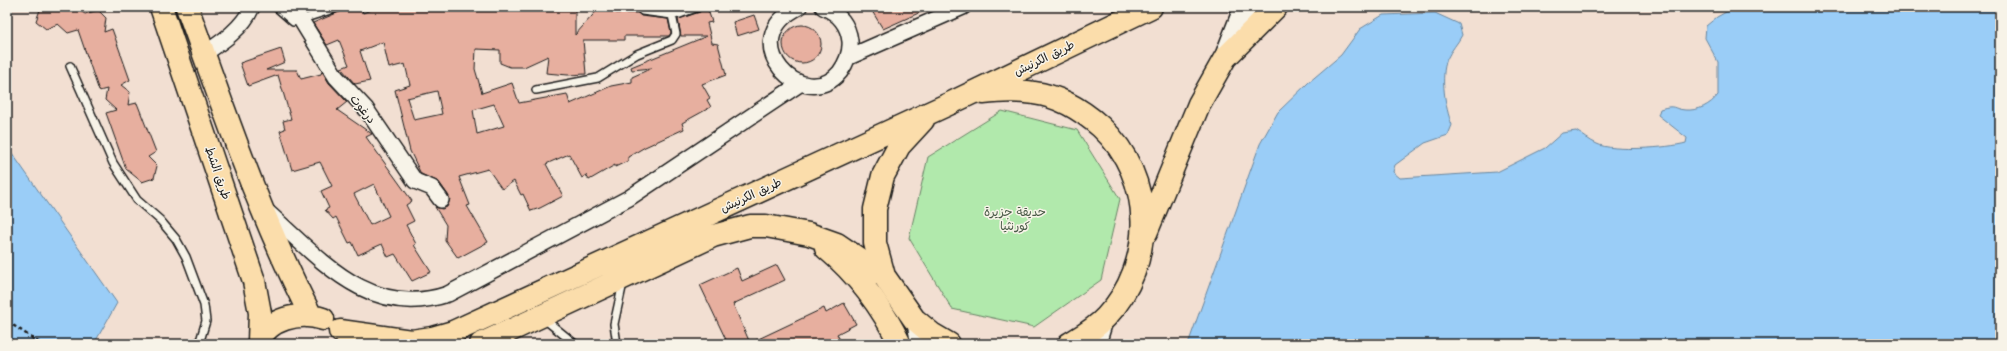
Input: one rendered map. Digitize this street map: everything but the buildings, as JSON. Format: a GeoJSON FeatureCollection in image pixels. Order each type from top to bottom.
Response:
{"type":"FeatureCollection","features":[{"type":"Feature","properties":{"kind":"highway","name":"طريق الشط"},"geometry":{"type":"LineString","coordinates":[[161,7],[254,281],[260,313],[259,342]]}},
{"type":"Feature","properties":{"kind":"highway"},"geometry":{"type":"LineString","coordinates":[[187,7],[259,204],[288,271],[311,316]]}},
{"type":"Feature","properties":{"kind":"highway","name":"طريق الكرنيش"},"geometry":{"type":"LineString","coordinates":[[344,338],[411,341],[432,338],[453,332],[952,103],[1151,7]]}},
{"type":"Feature","properties":{"kind":"highway"},"geometry":{"type":"LineString","coordinates":[[1069,344],[1088,333],[1106,318],[1126,289],[1136,269],[1142,242],[1199,104],[1225,58],[1276,7]]}},
{"type":"Feature","properties":{"kind":"highway"},"geometry":{"type":"LineString","coordinates":[[948,344],[932,334],[914,319],[884,276],[875,243],[875,209],[883,176],[899,146],[923,121],[952,103],[979,93],[1007,90],[1036,93],[1063,102],[1088,116],[1110,135],[1126,159],[1139,192],[1143,213],[1142,242]]}},
{"type":"Feature","properties":{"kind":"highway","name":"طريق الكرنيش"},"geometry":{"type":"LineString","coordinates":[[481,344],[542,317],[713,236],[750,226],[766,226],[809,234],[837,244],[884,276]]}},
{"type":"Feature","properties":{"kind":"highway"},"geometry":{"type":"LineString","coordinates":[[809,234],[828,249],[865,286],[888,320],[900,344]]}},
{"type":"Feature","properties":{"kind":"highway"},"geometry":{"type":"LineString","coordinates":[[259,342],[268,330],[281,321],[296,316],[311,316],[322,319],[344,338]]}},
{"type":"Feature","properties":{"kind":"street"},"geometry":{"type":"LineString","coordinates":[[204,54],[229,36],[244,20],[252,7]]}},
{"type":"Feature","properties":{"kind":"street"},"geometry":{"type":"LineString","coordinates":[[798,7],[787,13],[778,22],[773,33],[771,46],[773,58],[778,67],[788,77],[801,83],[820,83],[829,80],[838,74],[849,57],[851,46],[849,34],[844,22],[835,13],[823,7]]}},
{"type":"Feature","properties":{"kind":"street"},"geometry":{"type":"LineString","coordinates":[[849,57],[963,7]]}},
{"type":"Feature","properties":{"kind":"street"},"geometry":{"type":"LineString","coordinates":[[1225,58],[1245,7]]}},
{"type":"Feature","properties":{"kind":"street","name":"درغوت"},"geometry":{"type":"LineString","coordinates":[[297,13],[336,77],[366,109],[415,182],[432,188],[442,200]]}},
{"type":"Feature","properties":{"kind":"street"},"geometry":{"type":"LineString","coordinates":[[259,204],[324,265],[359,288],[394,298],[416,300],[437,298],[448,294],[629,198],[801,83]]}},
{"type":"Feature","properties":{"kind":"street"},"geometry":{"type":"LineString","coordinates":[[1098,344],[1106,318]]}},
{"type":"Feature","properties":{"kind":"street"},"geometry":{"type":"LineString","coordinates":[[914,319],[919,344]]}},
{"type":"Feature","properties":{"kind":"lane"},"geometry":{"type":"LineString","coordinates":[[276,7],[293,22],[297,13],[340,7]]}},
{"type":"Feature","properties":{"kind":"lane"},"geometry":{"type":"LineString","coordinates":[[640,7],[642,11],[672,15],[680,14],[698,7]]}},
{"type":"Feature","properties":{"kind":"lane"},"geometry":{"type":"LineString","coordinates":[[536,90],[598,78],[637,54],[672,40],[676,37],[676,34],[672,15]]}},
{"type":"Feature","properties":{"kind":"lane"},"geometry":{"type":"LineString","coordinates":[[70,66],[113,164],[137,200],[160,220],[176,240],[186,257],[204,306],[206,321],[198,344]]}},
{"type":"Feature","properties":{"kind":"lane"},"geometry":{"type":"LineString","coordinates":[[618,344],[614,324],[624,278]]}},
{"type":"Feature","properties":{"kind":"lane"},"geometry":{"type":"LineString","coordinates":[[542,317],[575,344]]}},
{"type":"Feature","properties":{"kind":"path"},"geometry":{"type":"LineString","coordinates":[[7,322],[41,344]]}},
{"type":"Feature","properties":{"kind":"path"},"geometry":{"type":"LineString","coordinates":[[7,338],[16,344]]}},
{"type":"Feature","properties":{"kind":"green space","name":"حديقة جزيرة كورنثيا"},"geometry":{"type":"Polygon","coordinates":[[[1002,111],[1077,130],[1120,199],[1101,280],[1034,327],[952,309],[909,238],[928,157],[1002,111]]]}},
{"type":"Feature","properties":{"kind":"water"},"geometry":{"type":"Polygon","coordinates":[[[1735,7],[2000,7],[2000,344],[1188,344],[1260,144],[1278,112],[1308,83],[1341,55],[1360,29],[1383,15],[1435,13],[1459,24],[1462,35],[1447,59],[1445,66],[1444,92],[1447,110],[1452,125],[1448,135],[1425,143],[1395,165],[1393,172],[1400,178],[1497,172],[1545,148],[1562,133],[1576,131],[1597,144],[1615,148],[1654,148],[1686,143],[1687,138],[1658,115],[1660,109],[1672,107],[1685,110],[1695,109],[1708,104],[1718,95],[1718,62],[1705,38],[1706,26],[1717,17],[1735,7]]]}},
{"type":"Feature","properties":{"kind":"water"},"geometry":{"type":"Polygon","coordinates":[[[7,146],[117,303],[94,344],[7,344],[7,146]]]}}]}
